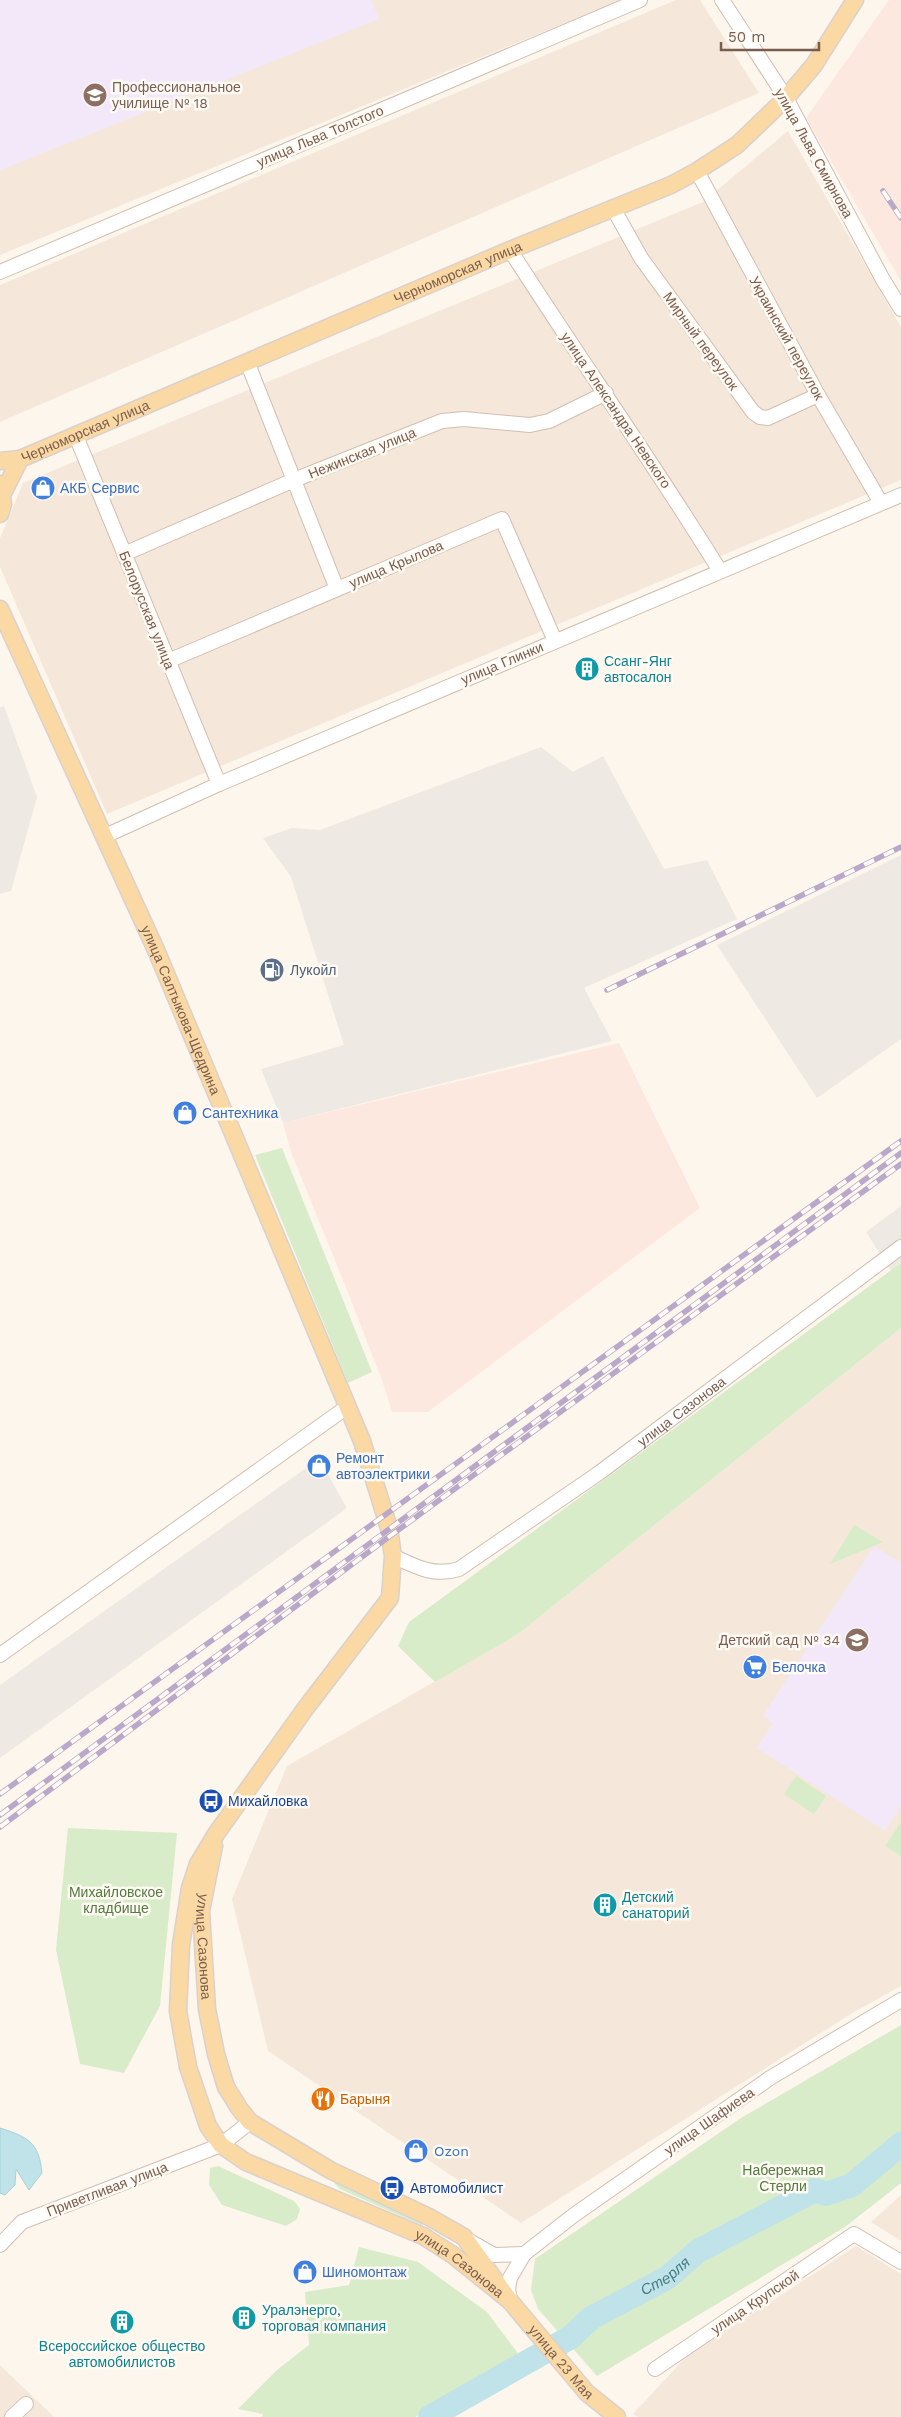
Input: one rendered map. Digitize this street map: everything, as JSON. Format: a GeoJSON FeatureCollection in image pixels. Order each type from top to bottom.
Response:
{"type":"FeatureCollection","features":[{"type":"Feature","properties":{"kind":"main road","name":"Черноморская улица"},"geometry":{"type":"LineString","coordinates":[[0,461],[20,459],[76,436],[248,364],[510,250],[671,185],[697,171],[737,144],[786,98],[814,65],[855,0]]}},
{"type":"Feature","properties":{"kind":"main road"},"geometry":{"type":"LineString","coordinates":[[0,514],[2,488],[20,459]]}},
{"type":"Feature","properties":{"kind":"main road","name":"улица Салтыкова-Щедрина"},"geometry":{"type":"LineString","coordinates":[[0,609],[156,950],[362,1441],[389,1528],[394,1556],[390,1598],[378,1614]]}},
{"type":"Feature","properties":{"kind":"main road","name":"улица Сазонова"},"geometry":{"type":"LineString","coordinates":[[378,1614],[305,1709],[216,1834],[198,1864],[190,1888],[181,1945],[178,2011],[188,2067],[208,2126],[221,2145],[246,2162],[423,2236],[453,2254],[510,2301]]}},
{"type":"Feature","properties":{"kind":"main road","name":"улица Сазонова"},"geometry":{"type":"LineString","coordinates":[[216,1834],[201,1911],[207,2009],[216,2054],[226,2087],[250,2122],[330,2170],[429,2217],[464,2237],[510,2301]]}},
{"type":"Feature","properties":{"kind":"main road","name":"улица 23 Мая"},"geometry":{"type":"LineString","coordinates":[[510,2301],[587,2393],[617,2417]]}},
{"type":"Feature","properties":{"kind":"street","name":"улица Льва Толстого"},"geometry":{"type":"LineString","coordinates":[[0,272],[640,0]]}},
{"type":"Feature","properties":{"kind":"street","name":"улица Льва Смирнова"},"geometry":{"type":"LineString","coordinates":[[722,0],[786,98],[882,278],[901,309]]}},
{"type":"Feature","properties":{"kind":"street","name":"Украинский переулок"},"geometry":{"type":"LineString","coordinates":[[697,171],[818,395],[881,503]]}},
{"type":"Feature","properties":{"kind":"street","name":"Мирный переулок"},"geometry":{"type":"LineString","coordinates":[[613,208],[641,258],[753,412],[760,417],[768,418],[818,395]]}},
{"type":"Feature","properties":{"kind":"street","name":"улица Александра Невского"},"geometry":{"type":"LineString","coordinates":[[510,250],[553,318],[606,393],[720,571]]}},
{"type":"Feature","properties":{"kind":"street"},"geometry":{"type":"LineString","coordinates":[[248,364],[337,589]]}},
{"type":"Feature","properties":{"kind":"street","name":"Нежинская улица"},"geometry":{"type":"LineString","coordinates":[[124,554],[294,480],[442,421],[464,419],[530,425],[549,421],[606,393]]}},
{"type":"Feature","properties":{"kind":"street","name":"Белорусская улица"},"geometry":{"type":"LineString","coordinates":[[76,436],[219,784]]}},
{"type":"Feature","properties":{"kind":"street","name":"улица Глинки"},"geometry":{"type":"LineString","coordinates":[[105,836],[219,784],[901,495]]}},
{"type":"Feature","properties":{"kind":"street","name":"улица Крылова"},"geometry":{"type":"LineString","coordinates":[[168,661],[502,519],[554,641]]}},
{"type":"Feature","properties":{"kind":"street","name":"улица Сазонова"},"geometry":{"type":"LineString","coordinates":[[394,1556],[435,1573],[459,1568],[599,1473],[901,1247]]}},
{"type":"Feature","properties":{"kind":"street"},"geometry":{"type":"LineString","coordinates":[[0,1655],[347,1407]]}},
{"type":"Feature","properties":{"kind":"street","name":"улица Шафиева"},"geometry":{"type":"LineString","coordinates":[[524,2254],[574,2215],[770,2078],[901,2000]]}},
{"type":"Feature","properties":{"kind":"street","name":"Приветливая улица"},"geometry":{"type":"LineString","coordinates":[[0,2245],[22,2222],[221,2145],[250,2122]]}},
{"type":"Feature","properties":{"kind":"street"},"geometry":{"type":"LineString","coordinates":[[423,2236],[431,2228],[429,2217]]}},
{"type":"Feature","properties":{"kind":"street","name":"улица Крупской"},"geometry":{"type":"LineString","coordinates":[[655,2370],[854,2234],[901,2262]]}},
{"type":"Feature","properties":{"kind":"street"},"geometry":{"type":"LineString","coordinates":[[464,2237],[494,2254],[524,2254]]}},
{"type":"Feature","properties":{"kind":"street"},"geometry":{"type":"LineString","coordinates":[[510,2301],[508,2289],[510,2278],[524,2254]]}},
{"type":"Feature","properties":{"kind":"street"},"geometry":{"type":"LineString","coordinates":[[12,2417],[26,2404]]}},
{"type":"Feature","properties":{"kind":"shaded area"},"geometry":{"type":"Polygon","coordinates":[[[0,0],[621,0],[0,255],[0,0]]]}},
{"type":"Feature","properties":{"kind":"shaded area","name":"Профессиональное училище № 18"},"geometry":{"type":"Polygon","coordinates":[[[0,0],[371,0],[379,19],[0,170],[0,0]]]}},
{"type":"Feature","properties":{"kind":"shaded area"},"geometry":{"type":"Polygon","coordinates":[[[676,0],[700,0],[759,93],[0,422],[0,285],[676,0]]]}},
{"type":"Feature","properties":{"kind":"shaded area"},"geometry":{"type":"Polygon","coordinates":[[[889,0],[901,0],[901,281],[806,118],[889,0]]]}},
{"type":"Feature","properties":{"kind":"shaded area"},"geometry":{"type":"Polygon","coordinates":[[[788,131],[901,327],[901,480],[107,814],[0,567],[0,538],[23,483],[703,202],[788,131]]]}},
{"type":"Feature","properties":{"kind":"shaded area"},"geometry":{"type":"Polygon","coordinates":[[[4,706],[37,797],[11,891],[0,894],[0,707],[4,706]]]}},
{"type":"Feature","properties":{"kind":"shaded area"},"geometry":{"type":"Polygon","coordinates":[[[541,747],[573,772],[603,756],[664,869],[707,860],[737,919],[584,988],[612,1041],[283,1123],[261,1069],[344,1045],[291,877],[263,838],[292,828],[320,830],[541,747]]]}},
{"type":"Feature","properties":{"kind":"shaded area"},"geometry":{"type":"Polygon","coordinates":[[[901,855],[901,1039],[817,1098],[717,945],[901,855]]]}},
{"type":"Feature","properties":{"kind":"shaded area"},"geometry":{"type":"Polygon","coordinates":[[[619,1043],[700,1208],[428,1412],[392,1412],[382,1380],[291,1152],[283,1123],[619,1043]]]}},
{"type":"Feature","properties":{"kind":"shaded area"},"geometry":{"type":"Polygon","coordinates":[[[901,1206],[901,1263],[891,1271],[866,1232],[901,1206]]]}},
{"type":"Feature","properties":{"kind":"shaded area"},"geometry":{"type":"Polygon","coordinates":[[[901,1328],[901,1986],[854,2012],[521,2223],[268,2051],[232,1899],[287,1766],[518,1634],[901,1328]]]}},
{"type":"Feature","properties":{"kind":"shaded area"},"geometry":{"type":"Polygon","coordinates":[[[319,1459],[347,1508],[0,1758],[0,1685],[319,1459]]]}},
{"type":"Feature","properties":{"kind":"shaded area","name":"Детский сад № 34"},"geometry":{"type":"Polygon","coordinates":[[[874,1546],[901,1563],[901,1806],[885,1831],[757,1748],[773,1723],[763,1716],[874,1546]]]}},
{"type":"Feature","properties":{"kind":"shaded area"},"geometry":{"type":"Polygon","coordinates":[[[901,2195],[901,2241],[871,2222],[901,2195]]]}},
{"type":"Feature","properties":{"kind":"shaded area"},"geometry":{"type":"Polygon","coordinates":[[[856,2246],[901,2274],[901,2417],[638,2417],[633,2414],[685,2358],[856,2246]]]}},
{"type":"Feature","properties":{"kind":"shaded area"},"geometry":{"type":"Polygon","coordinates":[[[0,2365],[54,2417],[0,2417],[0,2365]]]}},
{"type":"Feature","properties":{"kind":"green space"},"geometry":{"type":"Polygon","coordinates":[[[282,1148],[372,1372],[348,1383],[255,1155],[282,1148]]]}},
{"type":"Feature","properties":{"kind":"green space"},"geometry":{"type":"Polygon","coordinates":[[[901,1263],[901,1328],[518,1634],[435,1682],[398,1646],[409,1622],[901,1263]]]}},
{"type":"Feature","properties":{"kind":"green space"},"geometry":{"type":"Polygon","coordinates":[[[854,1525],[883,1542],[830,1564],[854,1525]]]}},
{"type":"Feature","properties":{"kind":"green space"},"geometry":{"type":"Polygon","coordinates":[[[796,1776],[826,1796],[814,1814],[784,1794],[796,1776]]]}},
{"type":"Feature","properties":{"kind":"green space"},"geometry":{"type":"Polygon","coordinates":[[[901,1822],[901,1856],[885,1846],[901,1822]]]}},
{"type":"Feature","properties":{"kind":"green space","name":"Михайловское кладбище"},"geometry":{"type":"Polygon","coordinates":[[[68,1828],[177,1833],[160,2006],[124,2073],[80,2064],[56,1950],[68,1828]]]}},
{"type":"Feature","properties":{"kind":"green space","name":"Набережная Стерли"},"geometry":{"type":"Polygon","coordinates":[[[901,2025],[901,2183],[845,2227],[597,2376],[538,2309],[531,2290],[535,2259],[741,2118],[901,2025]]]}},
{"type":"Feature","properties":{"kind":"green space"},"geometry":{"type":"Polygon","coordinates":[[[218,2166],[294,2201],[300,2209],[297,2219],[286,2226],[222,2205],[209,2185],[210,2168],[218,2166]]]}},
{"type":"Feature","properties":{"kind":"green space"},"geometry":{"type":"Polygon","coordinates":[[[334,2183],[340,2183],[418,2219],[423,2226],[340,2189],[334,2183]]]}},
{"type":"Feature","properties":{"kind":"green space"},"geometry":{"type":"Polygon","coordinates":[[[359,2247],[418,2262],[487,2312],[520,2356],[415,2417],[262,2417],[263,2414],[238,2409],[278,2369],[309,2345],[305,2292],[349,2285],[359,2247]]]}},
{"type":"Feature","properties":{"kind":"water"},"geometry":{"type":"Polygon","coordinates":[[[0,2128],[25,2138],[38,2154],[42,2173],[29,2190],[16,2169],[15,2185],[5,2195],[0,2193],[0,2128]]]}},
{"type":"Feature","properties":{"kind":"waterway","name":"Стерля"},"geometry":{"type":"LineString","coordinates":[[430,2417],[571,2337],[591,2318],[667,2278],[698,2251],[815,2190],[826,2194],[852,2185],[901,2144]]}},
{"type":"Feature","properties":{"kind":"railway"},"geometry":{"type":"LineString","coordinates":[[883,191],[901,218]]}},
{"type":"Feature","properties":{"kind":"railway"},"geometry":{"type":"LineString","coordinates":[[607,990],[901,847]]}},
{"type":"Feature","properties":{"kind":"railway"},"geometry":{"type":"LineString","coordinates":[[0,1794],[901,1141]]}},
{"type":"Feature","properties":{"kind":"railway"},"geometry":{"type":"LineString","coordinates":[[0,1815],[901,1153]]}},
{"type":"Feature","properties":{"kind":"railway"},"geometry":{"type":"LineString","coordinates":[[0,1827],[390,1536],[901,1164]]}},
{"type":"Feature","properties":{"kind":"place","name":"Профессиональное училище № 18"},"geometry":{"type":"Point","coordinates":[95,95]}},
{"type":"Feature","properties":{"kind":"place","name":"АКБ Сервис"},"geometry":{"type":"Point","coordinates":[43,488]}},
{"type":"Feature","properties":{"kind":"place","name":"Ссанг-Янг автосалон"},"geometry":{"type":"Point","coordinates":[587,669]}},
{"type":"Feature","properties":{"kind":"place","name":"Лукойл"},"geometry":{"type":"Point","coordinates":[272,970]}},
{"type":"Feature","properties":{"kind":"place","name":"Сантехника"},"geometry":{"type":"Point","coordinates":[185,1113]}},
{"type":"Feature","properties":{"kind":"place","name":"Ремонт автоэлектрики"},"geometry":{"type":"Point","coordinates":[319,1466]}},
{"type":"Feature","properties":{"kind":"place","name":"Детский сад № 34"},"geometry":{"type":"Point","coordinates":[857,1640]}},
{"type":"Feature","properties":{"kind":"place","name":"Белочка"},"geometry":{"type":"Point","coordinates":[755,1667]}},
{"type":"Feature","properties":{"kind":"place","name":"Михайловка"},"geometry":{"type":"Point","coordinates":[211,1801]}},
{"type":"Feature","properties":{"kind":"place","name":"Детский санаторий"},"geometry":{"type":"Point","coordinates":[605,1905]}},
{"type":"Feature","properties":{"kind":"place","name":"Барыня"},"geometry":{"type":"Point","coordinates":[323,2099]}},
{"type":"Feature","properties":{"kind":"place","name":"Ozon"},"geometry":{"type":"Point","coordinates":[416,2151]}},
{"type":"Feature","properties":{"kind":"place","name":"Автомобилист"},"geometry":{"type":"Point","coordinates":[392,2188]}},
{"type":"Feature","properties":{"kind":"place","name":"Шиномонтаж"},"geometry":{"type":"Point","coordinates":[305,2272]}},
{"type":"Feature","properties":{"kind":"place","name":"Уралэнерго, торговая компания"},"geometry":{"type":"Point","coordinates":[244,2318]}},
{"type":"Feature","properties":{"kind":"place","name":"Всероссийское общество автомобилистов"},"geometry":{"type":"Point","coordinates":[122,2322]}}]}
